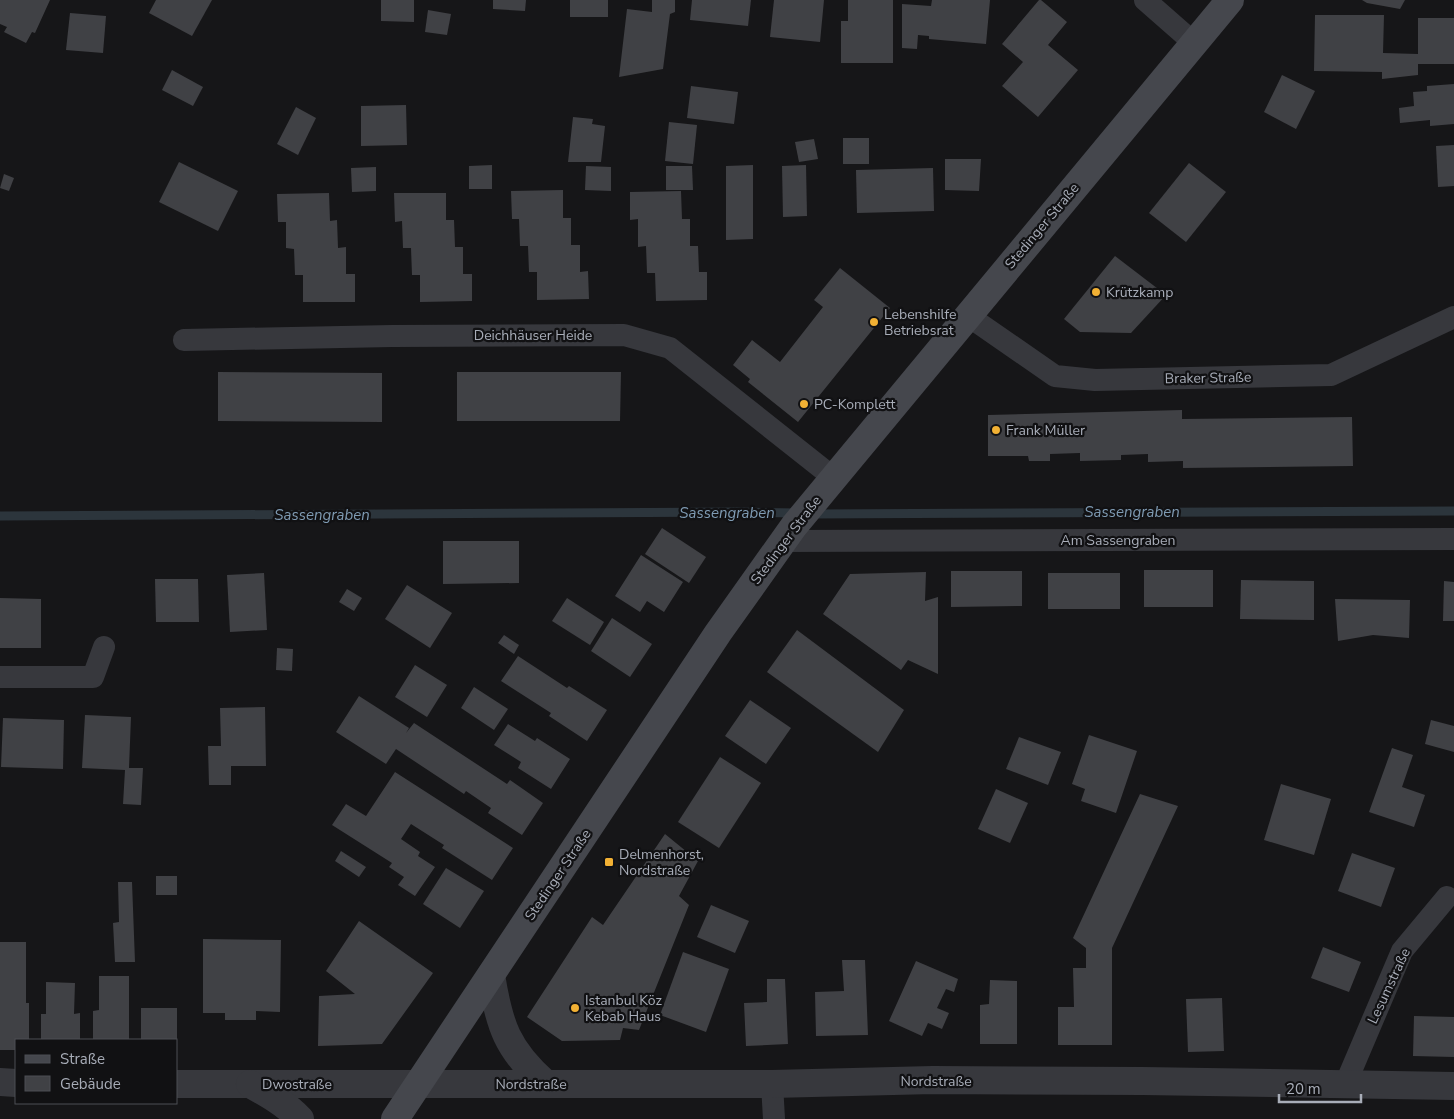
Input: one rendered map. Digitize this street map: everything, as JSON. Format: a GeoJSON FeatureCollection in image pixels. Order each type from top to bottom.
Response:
{"type":"FeatureCollection","features":[{"type":"Feature","properties":{"kind":"main road","name":"Stedinger Straße"},"geometry":{"type":"LineString","coordinates":[[395,1119],[712,642],[788,534],[1230,0]]}},
{"type":"Feature","properties":{"kind":"street"},"geometry":{"type":"LineString","coordinates":[[1145,0],[1194,43]]}},
{"type":"Feature","properties":{"kind":"street","name":"Braker Straße"},"geometry":{"type":"LineString","coordinates":[[968,316],[1055,376],[1094,380],[1331,375],[1454,317]]}},
{"type":"Feature","properties":{"kind":"street","name":"Deichhäuser Heide"},"geometry":{"type":"LineString","coordinates":[[184,340],[392,336],[624,335],[670,348],[825,488]]}},
{"type":"Feature","properties":{"kind":"street","name":"Am Sassengraben"},"geometry":{"type":"LineString","coordinates":[[788,534],[1454,539]]}},
{"type":"Feature","properties":{"kind":"street"},"geometry":{"type":"LineString","coordinates":[[0,677],[93,677],[104,647]]}},
{"type":"Feature","properties":{"kind":"street","name":"Lesumstraße"},"geometry":{"type":"LineString","coordinates":[[1345,1085],[1402,951],[1447,897]]}},
{"type":"Feature","properties":{"kind":"street"},"geometry":{"type":"LineString","coordinates":[[491,975],[496,1004],[507,1039],[519,1058],[546,1084]]}},
{"type":"Feature","properties":{"kind":"street","name":"Nordstraße"},"geometry":{"type":"LineString","coordinates":[[418,1085],[772,1084],[933,1080],[1454,1086]]}},
{"type":"Feature","properties":{"kind":"street"},"geometry":{"type":"LineString","coordinates":[[0,1082],[15,1082]]}},
{"type":"Feature","properties":{"kind":"street","name":"Dwostraße"},"geometry":{"type":"LineString","coordinates":[[178,1084],[418,1085]]}},
{"type":"Feature","properties":{"kind":"street"},"geometry":{"type":"LineString","coordinates":[[248,1084],[272,1096],[300,1119]]}},
{"type":"Feature","properties":{"kind":"street"},"geometry":{"type":"LineString","coordinates":[[772,1084],[774,1119]]}},
{"type":"Feature","properties":{"kind":"building"},"geometry":{"type":"Polygon","coordinates":[[[0,0],[50,0],[35,33],[32,32],[26,43],[4,32],[7,27],[0,24],[0,0]]]}},
{"type":"Feature","properties":{"kind":"building"},"geometry":{"type":"Polygon","coordinates":[[[156,0],[212,0],[192,36],[149,13],[156,0]]]}},
{"type":"Feature","properties":{"kind":"building"},"geometry":{"type":"Polygon","coordinates":[[[381,0],[414,0],[414,22],[381,21],[381,0]]]}},
{"type":"Feature","properties":{"kind":"building"},"geometry":{"type":"Polygon","coordinates":[[[493,0],[526,0],[525,11],[493,9],[493,0]]]}},
{"type":"Feature","properties":{"kind":"building"},"geometry":{"type":"Polygon","coordinates":[[[570,0],[608,0],[608,17],[570,17],[570,0]]]}},
{"type":"Feature","properties":{"kind":"building"},"geometry":{"type":"Polygon","coordinates":[[[652,0],[675,0],[675,12],[670,14],[663,69],[619,77],[627,9],[652,12],[652,0]]]}},
{"type":"Feature","properties":{"kind":"building"},"geometry":{"type":"Polygon","coordinates":[[[692,0],[751,0],[748,26],[690,20],[692,0]]]}},
{"type":"Feature","properties":{"kind":"building"},"geometry":{"type":"Polygon","coordinates":[[[774,0],[824,0],[820,42],[770,37],[774,0]]]}},
{"type":"Feature","properties":{"kind":"building"},"geometry":{"type":"Polygon","coordinates":[[[848,0],[893,0],[893,63],[841,63],[841,21],[848,21],[848,0]]]}},
{"type":"Feature","properties":{"kind":"building"},"geometry":{"type":"Polygon","coordinates":[[[932,0],[990,0],[986,44],[929,39],[929,36],[918,35],[917,49],[902,48],[902,4],[931,6],[932,0]]]}},
{"type":"Feature","properties":{"kind":"building"},"geometry":{"type":"Polygon","coordinates":[[[1039,0],[1067,22],[1048,45],[1078,70],[1038,117],[1002,86],[1023,62],[1002,44],[1039,0]]]}},
{"type":"Feature","properties":{"kind":"building"},"geometry":{"type":"Polygon","coordinates":[[[1362,0],[1405,0],[1400,9],[1367,3],[1362,0]]]}},
{"type":"Feature","properties":{"kind":"building"},"geometry":{"type":"Polygon","coordinates":[[[428,10],[451,14],[447,35],[425,32],[428,10]]]}},
{"type":"Feature","properties":{"kind":"building"},"geometry":{"type":"Polygon","coordinates":[[[70,13],[106,16],[103,53],[66,50],[70,13]]]}},
{"type":"Feature","properties":{"kind":"building"},"geometry":{"type":"Polygon","coordinates":[[[1315,15],[1384,15],[1383,53],[1418,54],[1418,18],[1454,18],[1454,64],[1418,64],[1418,75],[1382,79],[1382,72],[1314,71],[1315,15]]]}},
{"type":"Feature","properties":{"kind":"building"},"geometry":{"type":"Polygon","coordinates":[[[172,70],[203,87],[193,106],[162,90],[172,70]]]}},
{"type":"Feature","properties":{"kind":"building"},"geometry":{"type":"Polygon","coordinates":[[[1282,75],[1315,91],[1296,129],[1264,112],[1282,75]]]}},
{"type":"Feature","properties":{"kind":"building"},"geometry":{"type":"Polygon","coordinates":[[[1454,84],[1454,124],[1430,126],[1430,120],[1400,123],[1399,108],[1414,106],[1413,92],[1427,91],[1427,86],[1454,84]]]}},
{"type":"Feature","properties":{"kind":"building"},"geometry":{"type":"Polygon","coordinates":[[[691,86],[738,92],[734,124],[687,118],[691,86]]]}},
{"type":"Feature","properties":{"kind":"building"},"geometry":{"type":"Polygon","coordinates":[[[406,105],[407,145],[361,146],[361,106],[406,105]]]}},
{"type":"Feature","properties":{"kind":"building"},"geometry":{"type":"Polygon","coordinates":[[[296,107],[316,118],[298,155],[277,144],[296,107]]]}},
{"type":"Feature","properties":{"kind":"building"},"geometry":{"type":"Polygon","coordinates":[[[573,117],[593,119],[592,124],[605,126],[601,162],[568,162],[573,117]]]}},
{"type":"Feature","properties":{"kind":"building"},"geometry":{"type":"Polygon","coordinates":[[[669,122],[697,125],[693,164],[665,161],[669,122]]]}},
{"type":"Feature","properties":{"kind":"building"},"geometry":{"type":"Polygon","coordinates":[[[843,138],[869,138],[869,164],[843,164],[843,138]]]}},
{"type":"Feature","properties":{"kind":"building"},"geometry":{"type":"Polygon","coordinates":[[[814,139],[818,159],[799,162],[795,142],[814,139]]]}},
{"type":"Feature","properties":{"kind":"building"},"geometry":{"type":"Polygon","coordinates":[[[1454,145],[1454,186],[1438,187],[1436,146],[1454,145]]]}},
{"type":"Feature","properties":{"kind":"building"},"geometry":{"type":"Polygon","coordinates":[[[945,159],[981,159],[979,191],[945,190],[945,159]]]}},
{"type":"Feature","properties":{"kind":"building"},"geometry":{"type":"Polygon","coordinates":[[[179,162],[238,191],[218,231],[159,202],[179,162]]]}},
{"type":"Feature","properties":{"kind":"building"},"geometry":{"type":"Polygon","coordinates":[[[1189,163],[1226,192],[1186,242],[1149,213],[1189,163]]]}},
{"type":"Feature","properties":{"kind":"building"},"geometry":{"type":"Polygon","coordinates":[[[492,165],[492,189],[469,189],[469,166],[492,165]]]}},
{"type":"Feature","properties":{"kind":"building"},"geometry":{"type":"Polygon","coordinates":[[[753,165],[753,239],[726,240],[726,166],[753,165]]]}},
{"type":"Feature","properties":{"kind":"building"},"geometry":{"type":"Polygon","coordinates":[[[806,165],[807,216],[783,217],[782,166],[806,165]]]}},
{"type":"Feature","properties":{"kind":"building"},"geometry":{"type":"Polygon","coordinates":[[[586,166],[611,167],[611,191],[585,190],[586,166]]]}},
{"type":"Feature","properties":{"kind":"building"},"geometry":{"type":"Polygon","coordinates":[[[666,166],[692,166],[693,190],[666,190],[666,166]]]}},
{"type":"Feature","properties":{"kind":"building"},"geometry":{"type":"Polygon","coordinates":[[[376,167],[376,191],[352,192],[351,168],[376,167]]]}},
{"type":"Feature","properties":{"kind":"building"},"geometry":{"type":"Polygon","coordinates":[[[933,168],[934,211],[857,213],[856,170],[933,168]]]}},
{"type":"Feature","properties":{"kind":"building"},"geometry":{"type":"Polygon","coordinates":[[[4,174],[14,178],[9,191],[0,188],[4,174]]]}},
{"type":"Feature","properties":{"kind":"building"},"geometry":{"type":"Polygon","coordinates":[[[563,190],[563,218],[571,218],[571,245],[580,245],[580,272],[588,271],[589,299],[537,300],[537,272],[529,272],[528,246],[520,246],[519,219],[512,219],[511,191],[563,190]]]}},
{"type":"Feature","properties":{"kind":"building"},"geometry":{"type":"Polygon","coordinates":[[[681,191],[682,219],[690,219],[690,246],[698,246],[699,272],[707,272],[707,300],[656,301],[655,273],[647,273],[646,246],[638,247],[638,219],[630,220],[630,192],[681,191]]]}},
{"type":"Feature","properties":{"kind":"building"},"geometry":{"type":"Polygon","coordinates":[[[329,193],[330,221],[337,220],[338,248],[346,247],[346,274],[355,274],[355,302],[303,302],[303,275],[295,275],[294,249],[286,248],[286,222],[278,222],[277,194],[329,193]]]}},
{"type":"Feature","properties":{"kind":"building"},"geometry":{"type":"Polygon","coordinates":[[[394,193],[446,193],[446,220],[454,220],[455,247],[463,247],[463,274],[472,274],[472,301],[420,302],[420,275],[412,275],[411,248],[403,248],[402,221],[395,222],[394,193]]]}},
{"type":"Feature","properties":{"kind":"building"},"geometry":{"type":"Polygon","coordinates":[[[1115,256],[1166,295],[1131,333],[1080,332],[1064,319],[1115,256]]]}},
{"type":"Feature","properties":{"kind":"building"},"geometry":{"type":"Polygon","coordinates":[[[840,268],[890,308],[798,422],[748,382],[750,379],[733,365],[752,340],[780,362],[823,307],[814,300],[840,268]]]}},
{"type":"Feature","properties":{"kind":"building"},"geometry":{"type":"Polygon","coordinates":[[[218,372],[382,373],[382,422],[218,421],[218,372]]]}},
{"type":"Feature","properties":{"kind":"building"},"geometry":{"type":"Polygon","coordinates":[[[457,372],[621,372],[620,421],[457,421],[457,372]]]}},
{"type":"Feature","properties":{"kind":"building"},"geometry":{"type":"Polygon","coordinates":[[[1182,410],[1182,419],[1352,417],[1353,466],[1183,468],[1183,461],[1148,462],[1148,454],[1121,455],[1121,460],[1080,461],[1080,453],[1050,454],[1050,461],[1029,461],[1028,456],[988,456],[988,415],[1182,410]]]}},
{"type":"Feature","properties":{"kind":"building"},"geometry":{"type":"Polygon","coordinates":[[[662,528],[706,557],[689,583],[645,554],[662,528]]]}},
{"type":"Feature","properties":{"kind":"building"},"geometry":{"type":"Polygon","coordinates":[[[443,541],[519,541],[519,583],[443,584],[443,541]]]}},
{"type":"Feature","properties":{"kind":"building"},"geometry":{"type":"Polygon","coordinates":[[[641,555],[683,582],[664,612],[647,601],[640,612],[615,596],[641,555]]]}},
{"type":"Feature","properties":{"kind":"building"},"geometry":{"type":"Polygon","coordinates":[[[1144,570],[1213,570],[1213,607],[1144,607],[1144,570]]]}},
{"type":"Feature","properties":{"kind":"building"},"geometry":{"type":"Polygon","coordinates":[[[951,571],[1022,571],[1022,606],[951,607],[951,571]]]}},
{"type":"Feature","properties":{"kind":"building"},"geometry":{"type":"Polygon","coordinates":[[[926,572],[925,601],[938,597],[938,674],[908,660],[901,670],[823,614],[850,574],[926,572]]]}},
{"type":"Feature","properties":{"kind":"building"},"geometry":{"type":"Polygon","coordinates":[[[264,573],[267,630],[230,632],[227,575],[264,573]]]}},
{"type":"Feature","properties":{"kind":"building"},"geometry":{"type":"Polygon","coordinates":[[[1048,573],[1120,573],[1120,609],[1048,609],[1048,573]]]}},
{"type":"Feature","properties":{"kind":"building"},"geometry":{"type":"Polygon","coordinates":[[[155,579],[198,579],[199,622],[156,622],[155,579]]]}},
{"type":"Feature","properties":{"kind":"building"},"geometry":{"type":"Polygon","coordinates":[[[1241,580],[1314,581],[1314,620],[1240,619],[1241,580]]]}},
{"type":"Feature","properties":{"kind":"building"},"geometry":{"type":"Polygon","coordinates":[[[1444,581],[1454,582],[1454,621],[1443,621],[1444,581]]]}},
{"type":"Feature","properties":{"kind":"building"},"geometry":{"type":"Polygon","coordinates":[[[407,585],[452,613],[430,648],[385,619],[407,585]]]}},
{"type":"Feature","properties":{"kind":"building"},"geometry":{"type":"Polygon","coordinates":[[[347,589],[362,598],[354,611],[339,602],[347,589]]]}},
{"type":"Feature","properties":{"kind":"building"},"geometry":{"type":"Polygon","coordinates":[[[0,598],[41,599],[41,648],[0,648],[0,598]]]}},
{"type":"Feature","properties":{"kind":"building"},"geometry":{"type":"Polygon","coordinates":[[[567,598],[604,622],[590,645],[552,621],[567,598]]]}},
{"type":"Feature","properties":{"kind":"building"},"geometry":{"type":"Polygon","coordinates":[[[1335,599],[1410,600],[1409,638],[1373,635],[1338,641],[1335,599]]]}},
{"type":"Feature","properties":{"kind":"building"},"geometry":{"type":"Polygon","coordinates":[[[612,618],[652,644],[630,677],[591,651],[612,618]]]}},
{"type":"Feature","properties":{"kind":"building"},"geometry":{"type":"Polygon","coordinates":[[[797,630],[904,710],[878,752],[767,672],[797,630]]]}},
{"type":"Feature","properties":{"kind":"building"},"geometry":{"type":"Polygon","coordinates":[[[504,635],[519,645],[514,654],[498,643],[504,635]]]}},
{"type":"Feature","properties":{"kind":"building"},"geometry":{"type":"Polygon","coordinates":[[[277,648],[293,649],[292,671],[276,670],[277,648]]]}},
{"type":"Feature","properties":{"kind":"building"},"geometry":{"type":"Polygon","coordinates":[[[518,656],[567,688],[569,686],[607,710],[587,741],[549,716],[551,713],[501,681],[518,656]]]}},
{"type":"Feature","properties":{"kind":"building"},"geometry":{"type":"Polygon","coordinates":[[[415,665],[447,685],[427,717],[395,697],[415,665]]]}},
{"type":"Feature","properties":{"kind":"building"},"geometry":{"type":"Polygon","coordinates":[[[474,687],[508,709],[494,730],[461,708],[474,687]]]}},
{"type":"Feature","properties":{"kind":"building"},"geometry":{"type":"Polygon","coordinates":[[[359,696],[409,728],[406,733],[414,723],[507,784],[510,780],[543,803],[522,835],[488,813],[491,808],[466,791],[464,794],[396,749],[386,764],[336,732],[359,696]]]}},
{"type":"Feature","properties":{"kind":"building"},"geometry":{"type":"Polygon","coordinates":[[[750,700],[791,728],[766,764],[725,736],[750,700]]]}},
{"type":"Feature","properties":{"kind":"building"},"geometry":{"type":"Polygon","coordinates":[[[265,707],[266,766],[231,766],[231,785],[209,785],[208,746],[221,746],[220,708],[265,707]]]}},
{"type":"Feature","properties":{"kind":"building"},"geometry":{"type":"Polygon","coordinates":[[[85,715],[131,717],[129,768],[143,768],[141,805],[123,804],[125,770],[82,768],[85,715]]]}},
{"type":"Feature","properties":{"kind":"building"},"geometry":{"type":"Polygon","coordinates":[[[3,718],[64,720],[63,769],[1,767],[3,718]]]}},
{"type":"Feature","properties":{"kind":"building"},"geometry":{"type":"Polygon","coordinates":[[[1431,720],[1454,726],[1454,752],[1425,744],[1431,720]]]}},
{"type":"Feature","properties":{"kind":"building"},"geometry":{"type":"Polygon","coordinates":[[[508,724],[535,741],[537,738],[570,759],[551,789],[518,768],[521,762],[494,745],[508,724]]]}},
{"type":"Feature","properties":{"kind":"building"},"geometry":{"type":"Polygon","coordinates":[[[1089,735],[1137,751],[1116,813],[1081,801],[1085,789],[1072,784],[1089,735]]]}},
{"type":"Feature","properties":{"kind":"building"},"geometry":{"type":"Polygon","coordinates":[[[1019,737],[1061,752],[1048,785],[1006,769],[1019,737]]]}},
{"type":"Feature","properties":{"kind":"building"},"geometry":{"type":"Polygon","coordinates":[[[1392,748],[1413,755],[1402,787],[1425,795],[1414,827],[1369,812],[1392,748]]]}},
{"type":"Feature","properties":{"kind":"building"},"geometry":{"type":"Polygon","coordinates":[[[720,757],[761,783],[719,848],[678,822],[720,757]]]}},
{"type":"Feature","properties":{"kind":"building"},"geometry":{"type":"Polygon","coordinates":[[[395,772],[513,848],[492,880],[442,848],[444,845],[411,824],[401,839],[420,852],[418,856],[435,867],[415,896],[398,885],[404,877],[389,867],[392,863],[332,825],[346,804],[366,816],[395,772]]]}},
{"type":"Feature","properties":{"kind":"building"},"geometry":{"type":"Polygon","coordinates":[[[1281,784],[1331,799],[1314,855],[1264,840],[1281,784]]]}},
{"type":"Feature","properties":{"kind":"building"},"geometry":{"type":"Polygon","coordinates":[[[996,789],[1028,803],[1010,843],[978,829],[996,789]]]}},
{"type":"Feature","properties":{"kind":"building"},"geometry":{"type":"Polygon","coordinates":[[[1140,794],[1178,806],[1112,948],[1112,1045],[1058,1045],[1058,1007],[1074,1007],[1073,968],[1086,968],[1086,948],[1073,938],[1140,794]]]}},
{"type":"Feature","properties":{"kind":"building"},"geometry":{"type":"Polygon","coordinates":[[[665,834],[698,861],[679,896],[689,905],[639,1030],[623,1028],[620,1040],[562,1041],[527,1017],[592,917],[603,925],[665,834]]]}},
{"type":"Feature","properties":{"kind":"building"},"geometry":{"type":"Polygon","coordinates":[[[341,851],[366,867],[359,877],[335,861],[341,851]]]}},
{"type":"Feature","properties":{"kind":"building"},"geometry":{"type":"Polygon","coordinates":[[[1352,853],[1395,868],[1381,907],[1338,891],[1352,853]]]}},
{"type":"Feature","properties":{"kind":"building"},"geometry":{"type":"Polygon","coordinates":[[[446,868],[484,891],[460,928],[423,904],[446,868]]]}},
{"type":"Feature","properties":{"kind":"building"},"geometry":{"type":"Polygon","coordinates":[[[156,876],[177,876],[177,895],[156,895],[156,876]]]}},
{"type":"Feature","properties":{"kind":"building"},"geometry":{"type":"Polygon","coordinates":[[[118,882],[132,882],[135,962],[115,962],[113,923],[119,922],[118,882]]]}},
{"type":"Feature","properties":{"kind":"building"},"geometry":{"type":"Polygon","coordinates":[[[711,905],[749,921],[735,953],[697,937],[711,905]]]}},
{"type":"Feature","properties":{"kind":"building"},"geometry":{"type":"Polygon","coordinates":[[[359,921],[433,973],[382,1044],[318,1046],[319,996],[355,994],[326,971],[359,921]]]}},
{"type":"Feature","properties":{"kind":"building"},"geometry":{"type":"Polygon","coordinates":[[[203,939],[281,940],[280,1012],[256,1011],[256,1020],[225,1020],[225,1013],[203,1013],[203,939]]]}},
{"type":"Feature","properties":{"kind":"building"},"geometry":{"type":"Polygon","coordinates":[[[0,942],[26,942],[26,1003],[29,1003],[29,1039],[15,1039],[15,1050],[0,1050],[0,942]]]}},
{"type":"Feature","properties":{"kind":"building"},"geometry":{"type":"Polygon","coordinates":[[[1323,947],[1361,962],[1349,992],[1311,978],[1323,947]]]}},
{"type":"Feature","properties":{"kind":"building"},"geometry":{"type":"Polygon","coordinates":[[[683,952],[729,969],[706,1032],[660,1015],[683,952]]]}},
{"type":"Feature","properties":{"kind":"building"},"geometry":{"type":"Polygon","coordinates":[[[842,960],[865,960],[868,1035],[816,1036],[815,992],[844,991],[842,960]]]}},
{"type":"Feature","properties":{"kind":"building"},"geometry":{"type":"Polygon","coordinates":[[[916,961],[958,979],[954,992],[946,989],[937,1008],[949,1013],[942,1029],[928,1023],[922,1036],[889,1021],[916,961]]]}},
{"type":"Feature","properties":{"kind":"building"},"geometry":{"type":"Polygon","coordinates":[[[99,976],[129,976],[129,1039],[93,1039],[93,1011],[99,1010],[99,976]]]}},
{"type":"Feature","properties":{"kind":"building"},"geometry":{"type":"Polygon","coordinates":[[[767,979],[785,979],[788,1044],[746,1046],[744,1003],[767,1002],[767,979]]]}},
{"type":"Feature","properties":{"kind":"building"},"geometry":{"type":"Polygon","coordinates":[[[990,980],[1017,981],[1017,1044],[980,1044],[980,1005],[989,1004],[990,980]]]}},
{"type":"Feature","properties":{"kind":"building"},"geometry":{"type":"Polygon","coordinates":[[[46,982],[75,983],[74,1014],[80,1013],[80,1039],[41,1039],[41,1014],[46,1014],[46,982]]]}},
{"type":"Feature","properties":{"kind":"building"},"geometry":{"type":"Polygon","coordinates":[[[1222,998],[1224,1051],[1188,1052],[1186,999],[1222,998]]]}},
{"type":"Feature","properties":{"kind":"building"},"geometry":{"type":"Polygon","coordinates":[[[141,1008],[177,1008],[177,1039],[141,1039],[141,1008]]]}},
{"type":"Feature","properties":{"kind":"building"},"geometry":{"type":"Polygon","coordinates":[[[1414,1016],[1454,1017],[1454,1057],[1413,1056],[1414,1016]]]}},
{"type":"Feature","properties":{"kind":"waterway","name":"Sassengraben"},"geometry":{"type":"LineString","coordinates":[[812,514],[1454,511]]}},
{"type":"Feature","properties":{"kind":"waterway","name":"Sassengraben"},"geometry":{"type":"LineString","coordinates":[[0,516],[799,513]]}},
{"type":"Feature","properties":{"kind":"place","name":"Krützkamp"},"geometry":{"type":"Point","coordinates":[1096,292]}},
{"type":"Feature","properties":{"kind":"place","name":"Lebenshilfe Betriebsrat"},"geometry":{"type":"Point","coordinates":[874,322]}},
{"type":"Feature","properties":{"kind":"place","name":"PC-Komplett"},"geometry":{"type":"Point","coordinates":[804,404]}},
{"type":"Feature","properties":{"kind":"place","name":"Frank Müller"},"geometry":{"type":"Point","coordinates":[996,430]}},
{"type":"Feature","properties":{"kind":"place","name":"Delmenhorst, Nordstraße"},"geometry":{"type":"Point","coordinates":[609,862]}},
{"type":"Feature","properties":{"kind":"place","name":"Istanbul Köz Kebab Haus"},"geometry":{"type":"Point","coordinates":[575,1008]}}]}
